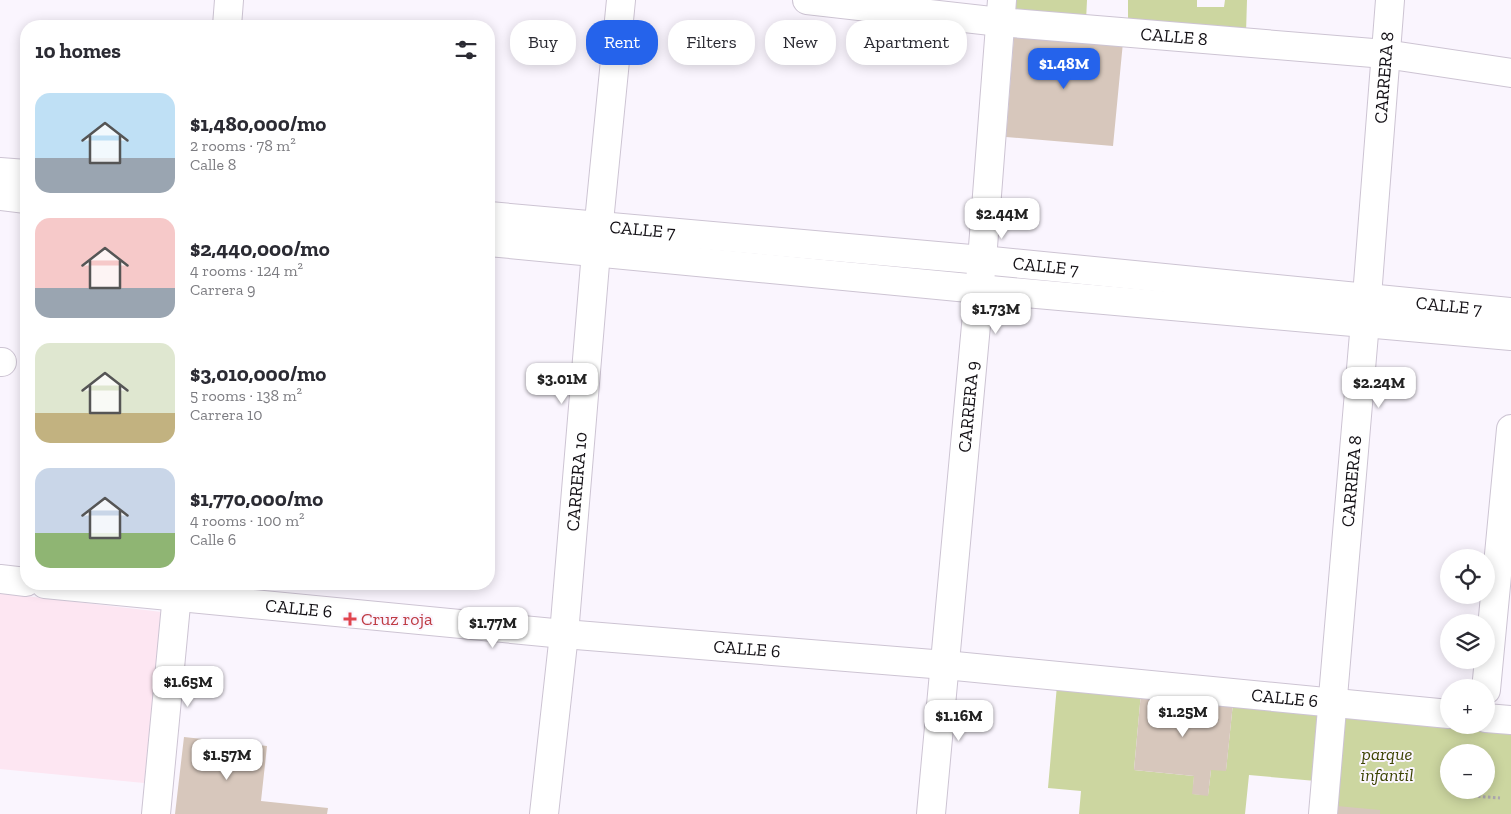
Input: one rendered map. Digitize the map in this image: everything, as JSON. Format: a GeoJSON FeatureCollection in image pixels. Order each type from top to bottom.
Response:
{"type":"FeatureCollection","features":[{"type":"Feature","properties":{"kind":"street"},"geometry":{"type":"LineString","coordinates":[[228,20],[230,0]]}},
{"type":"Feature","properties":{"kind":"street","name":"CARRERA 10"},"geometry":{"type":"LineString","coordinates":[[544,814],[564,634],[598,239],[622,0]]}},
{"type":"Feature","properties":{"kind":"street","name":"CALLE 8"},"geometry":{"type":"LineString","coordinates":[[808,0],[1001,11],[1385,54],[1511,73]]}},
{"type":"Feature","properties":{"kind":"street","name":"CARRERA 8"},"geometry":{"type":"LineString","coordinates":[[1323,814],[1334,703],[1390,0]]}},
{"type":"Feature","properties":{"kind":"street","name":"CARRERA 9"},"geometry":{"type":"LineString","coordinates":[[931,814],[982,260],[1001,11]]}},
{"type":"Feature","properties":{"kind":"street"},"geometry":{"type":"LineString","coordinates":[[0,172],[20,174]]}},
{"type":"Feature","properties":{"kind":"street"},"geometry":{"type":"LineString","coordinates":[[0,196],[20,198]]}},
{"type":"Feature","properties":{"kind":"street","name":"CALLE 7"},"geometry":{"type":"LineString","coordinates":[[495,217],[598,239],[979,289],[1366,309],[1511,312]]}},
{"type":"Feature","properties":{"kind":"street","name":"CALLE 7"},"geometry":{"type":"LineString","coordinates":[[495,242],[598,239],[982,260],[1366,309],[1511,336]]}},
{"type":"Feature","properties":{"kind":"street"},"geometry":{"type":"LineString","coordinates":[[1487,679],[1511,429]]}},
{"type":"Feature","properties":{"kind":"street"},"geometry":{"type":"LineString","coordinates":[[0,579],[20,581]]}},
{"type":"Feature","properties":{"kind":"street","name":"CALLE 6"},"geometry":{"type":"LineString","coordinates":[[158,590],[564,634],[945,665],[1440,713]]}},
{"type":"Feature","properties":{"kind":"street"},"geometry":{"type":"LineString","coordinates":[[156,814],[177,591]]}},
{"type":"Feature","properties":{"kind":"street"},"geometry":{"type":"LineString","coordinates":[[1495,719],[1511,720]]}},
{"type":"Feature","properties":{"kind":"path"},"geometry":{"type":"LineString","coordinates":[[1495,798],[1500,798]]}},
{"type":"Feature","properties":{"kind":"shaded area"},"geometry":{"type":"Polygon","coordinates":[[[0,593],[162,612],[144,783],[0,769],[0,593]]]}},
{"type":"Feature","properties":{"kind":"green space"},"geometry":{"type":"Polygon","coordinates":[[[1015,0],[1087,0],[1086,21],[1013,14],[1015,0]]]}},
{"type":"Feature","properties":{"kind":"green space"},"geometry":{"type":"Polygon","coordinates":[[[1128,0],[1197,0],[1197,7],[1224,7],[1225,0],[1247,0],[1246,33],[1128,25],[1128,0]]]}},
{"type":"Feature","properties":{"kind":"green space"},"geometry":{"type":"Polygon","coordinates":[[[1057,685],[1141,693],[1134,770],[1194,776],[1193,794],[1208,795],[1211,770],[1226,770],[1233,703],[1322,711],[1316,781],[1249,775],[1245,814],[1079,814],[1081,791],[1048,788],[1057,685]]]}},
{"type":"Feature","properties":{"kind":"green space","name":"parque infantil"},"geometry":{"type":"Polygon","coordinates":[[[1341,711],[1440,724],[1440,734],[1495,734],[1495,726],[1511,727],[1511,814],[1331,814],[1341,711]]]}},
{"type":"Feature","properties":{"kind":"building"},"geometry":{"type":"Polygon","coordinates":[[[1014,35],[1123,42],[1113,146],[1006,137],[1014,35]]]}},
{"type":"Feature","properties":{"kind":"building"},"geometry":{"type":"Polygon","coordinates":[[[1141,693],[1233,703],[1226,771],[1211,770],[1208,796],[1192,794],[1194,776],[1134,770],[1141,693]]]}},
{"type":"Feature","properties":{"kind":"building"},"geometry":{"type":"Polygon","coordinates":[[[184,737],[267,746],[261,801],[328,808],[327,814],[175,814],[184,737]]]}},
{"type":"Feature","properties":{"kind":"building"},"geometry":{"type":"Polygon","coordinates":[[[1337,806],[1380,810],[1380,814],[1336,814],[1337,806]]]}},
{"type":"Feature","properties":{"kind":"place","name":"Cruz roja"},"geometry":{"type":"Point","coordinates":[350,619]}}]}
